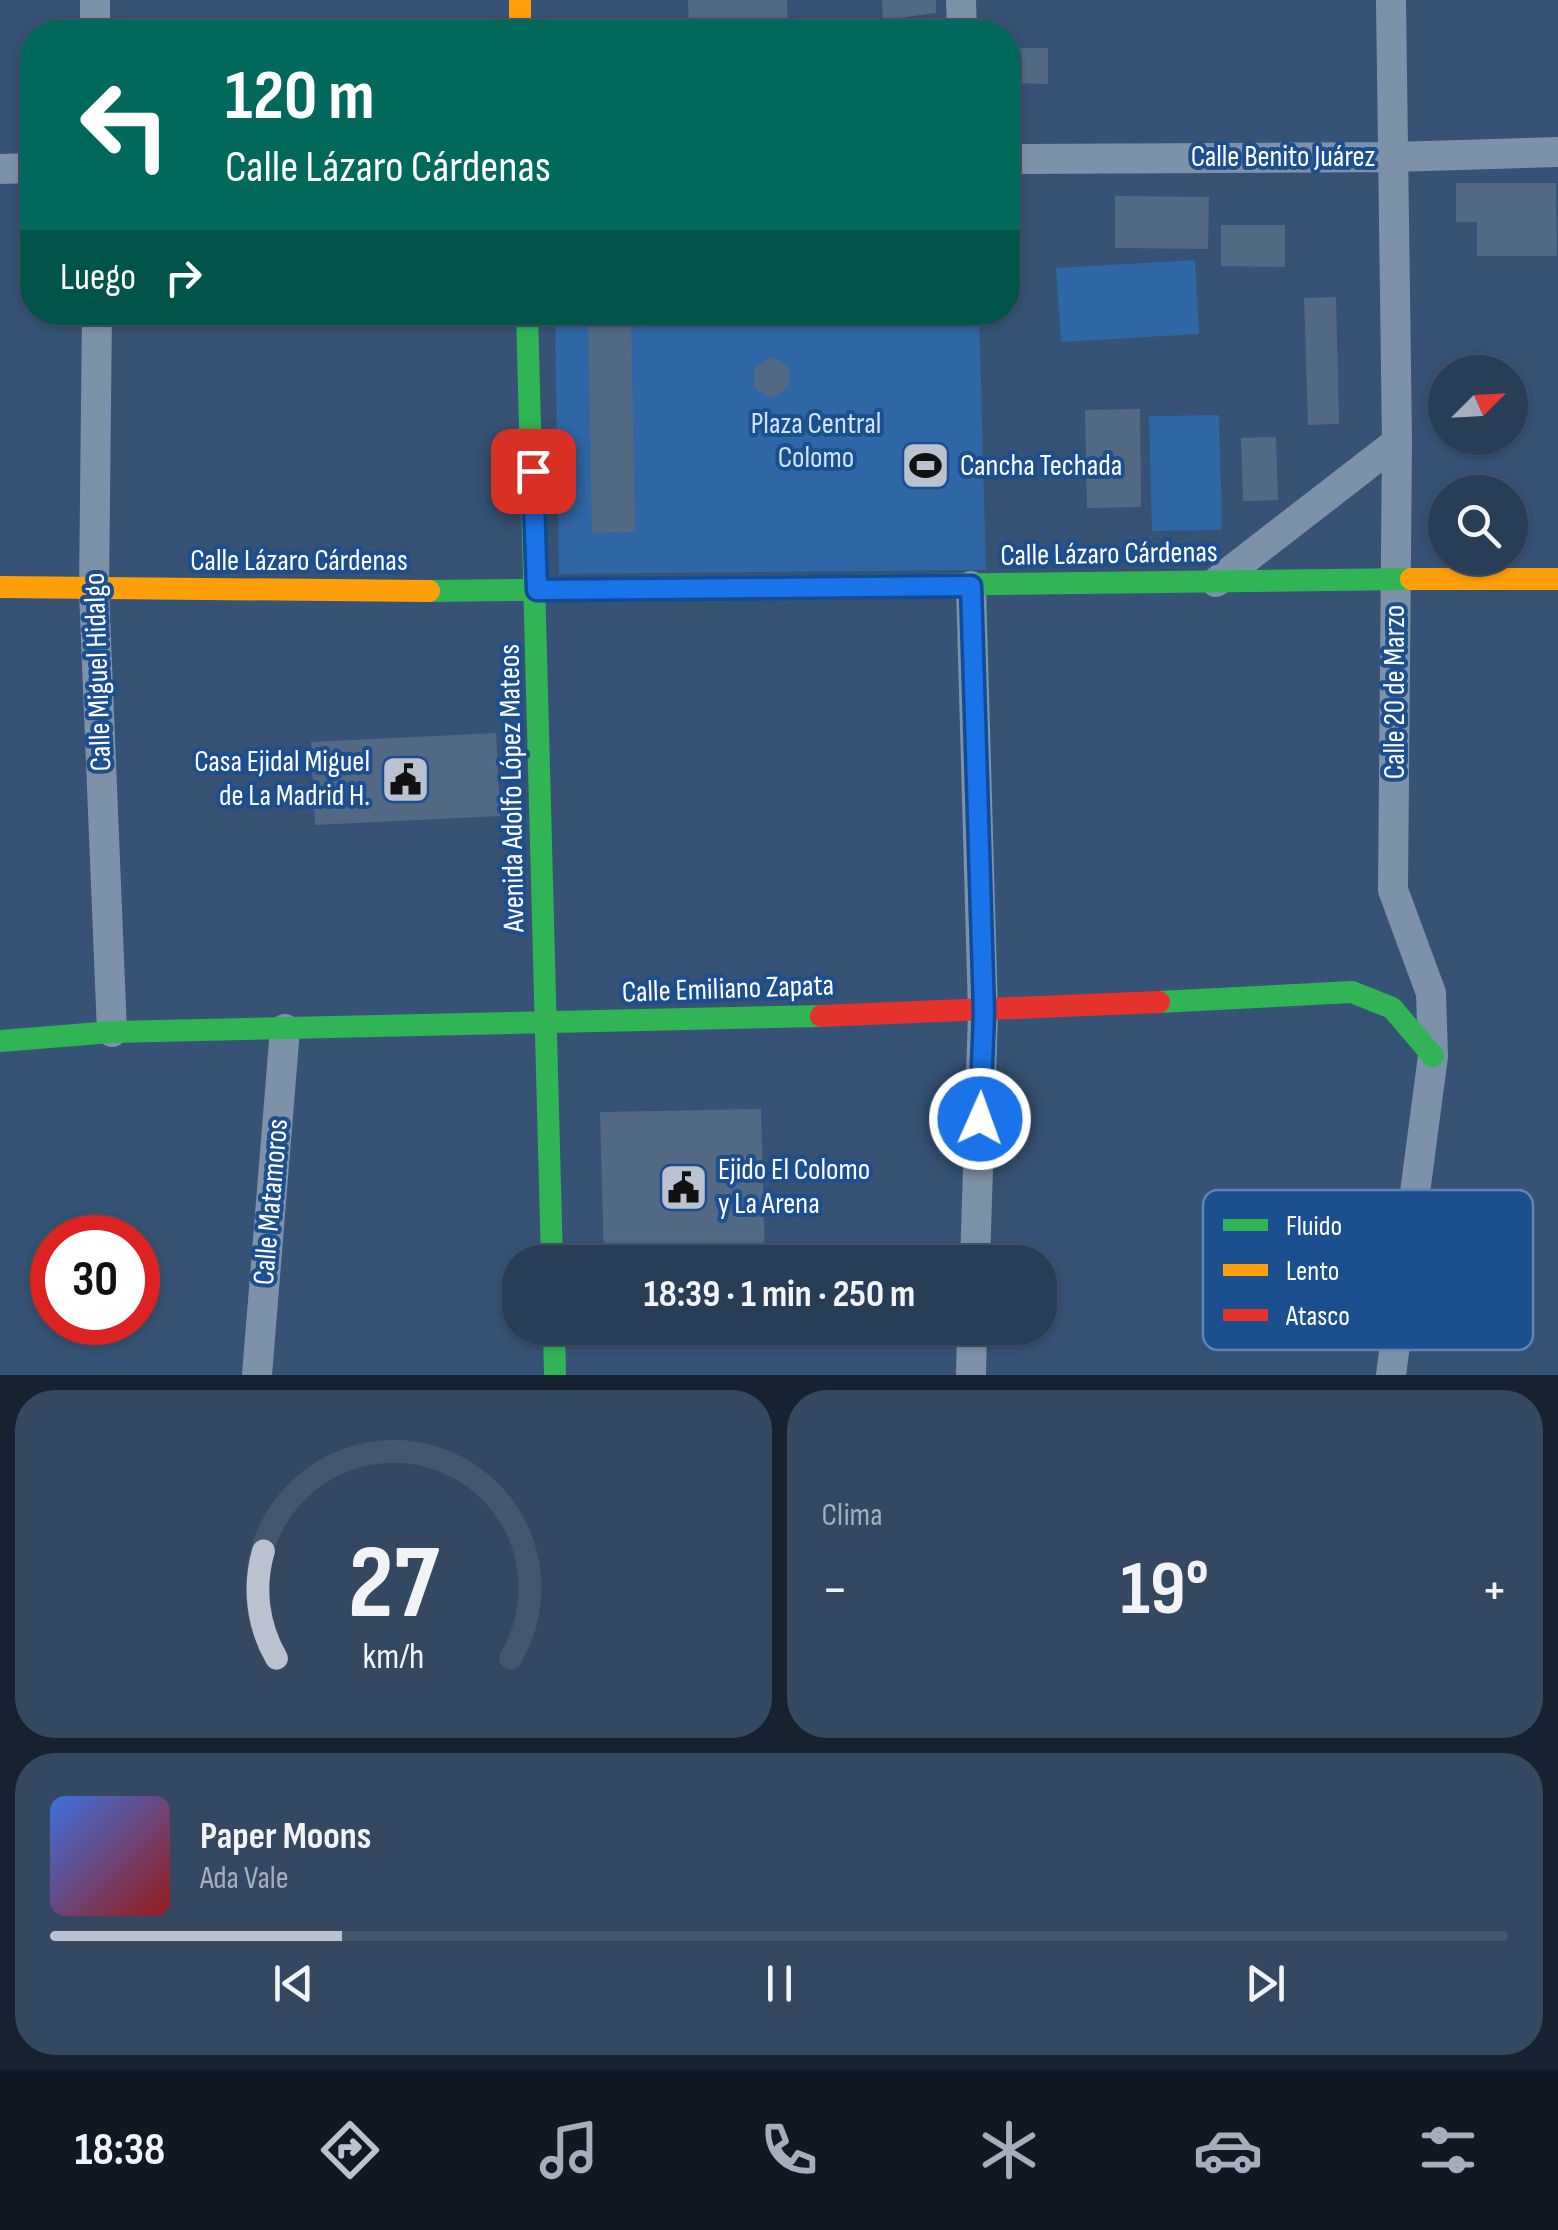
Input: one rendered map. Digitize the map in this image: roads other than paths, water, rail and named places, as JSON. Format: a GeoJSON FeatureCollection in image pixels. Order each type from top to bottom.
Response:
{"type":"FeatureCollection","features":[{"type":"Feature","properties":{"kind":"street","name":"Calle 20 de Marzo"},"geometry":{"type":"LineString","coordinates":[[1390,0],[1397,442],[1393,890],[1430,993],[1432,1056],[1414,1190]]}},
{"type":"Feature","properties":{"kind":"street","name":"Calle Benito Juárez"},"geometry":{"type":"LineString","coordinates":[[1020,159],[1558,152]]}},
{"type":"Feature","properties":{"kind":"street","name":"Calle Miguel Hidalgo"},"geometry":{"type":"LineString","coordinates":[[97,325],[94,591],[112,1032]]}},
{"type":"Feature","properties":{"kind":"street","name":"Avenida Adolfo López Mateos"},"geometry":{"type":"LineString","coordinates":[[527,325],[552,1245]]}},
{"type":"Feature","properties":{"kind":"street"},"geometry":{"type":"LineString","coordinates":[[1216,582],[1397,442]]}},
{"type":"Feature","properties":{"kind":"street","name":"Calle Lázaro Cárdenas"},"geometry":{"type":"LineString","coordinates":[[0,587],[94,591],[537,590],[1396,578],[1558,580]]}},
{"type":"Feature","properties":{"kind":"street"},"geometry":{"type":"LineString","coordinates":[[971,586],[984,1012],[976,1245]]}},
{"type":"Feature","properties":{"kind":"street","name":"Calle Emiliano Zapata"},"geometry":{"type":"LineString","coordinates":[[0,1041],[112,1032],[984,1012],[1352,992],[1392,1008],[1432,1056]]}},
{"type":"Feature","properties":{"kind":"street","name":"Calle Matamoros"},"geometry":{"type":"LineString","coordinates":[[257,1375],[285,1029]]}},
{"type":"Feature","properties":{"kind":"street"},"geometry":{"type":"LineString","coordinates":[[554,1345],[555,1375]]}},
{"type":"Feature","properties":{"kind":"street"},"geometry":{"type":"LineString","coordinates":[[971,1375],[972,1345]]}},
{"type":"Feature","properties":{"kind":"street","name":"Calle 20 de Marzo"},"geometry":{"type":"LineString","coordinates":[[1390,1375],[1393,1350]]}},
{"type":"Feature","properties":{"kind":"place","name":"Cancha Techada"},"geometry":{"type":"Point","coordinates":[925,466]}},
{"type":"Feature","properties":{"kind":"place","name":"Casa Ejidal Miguel de La Madrid H."},"geometry":{"type":"Point","coordinates":[405,779]}},
{"type":"Feature","properties":{"kind":"place","name":"Ejido El Colomo y La Arena"},"geometry":{"type":"Point","coordinates":[683,1187]}},
{"type":"Feature","properties":{"kind":"park label","name":"Plaza Central Colomo"},"geometry":{"type":"Point","coordinates":[816,441]}}]}
